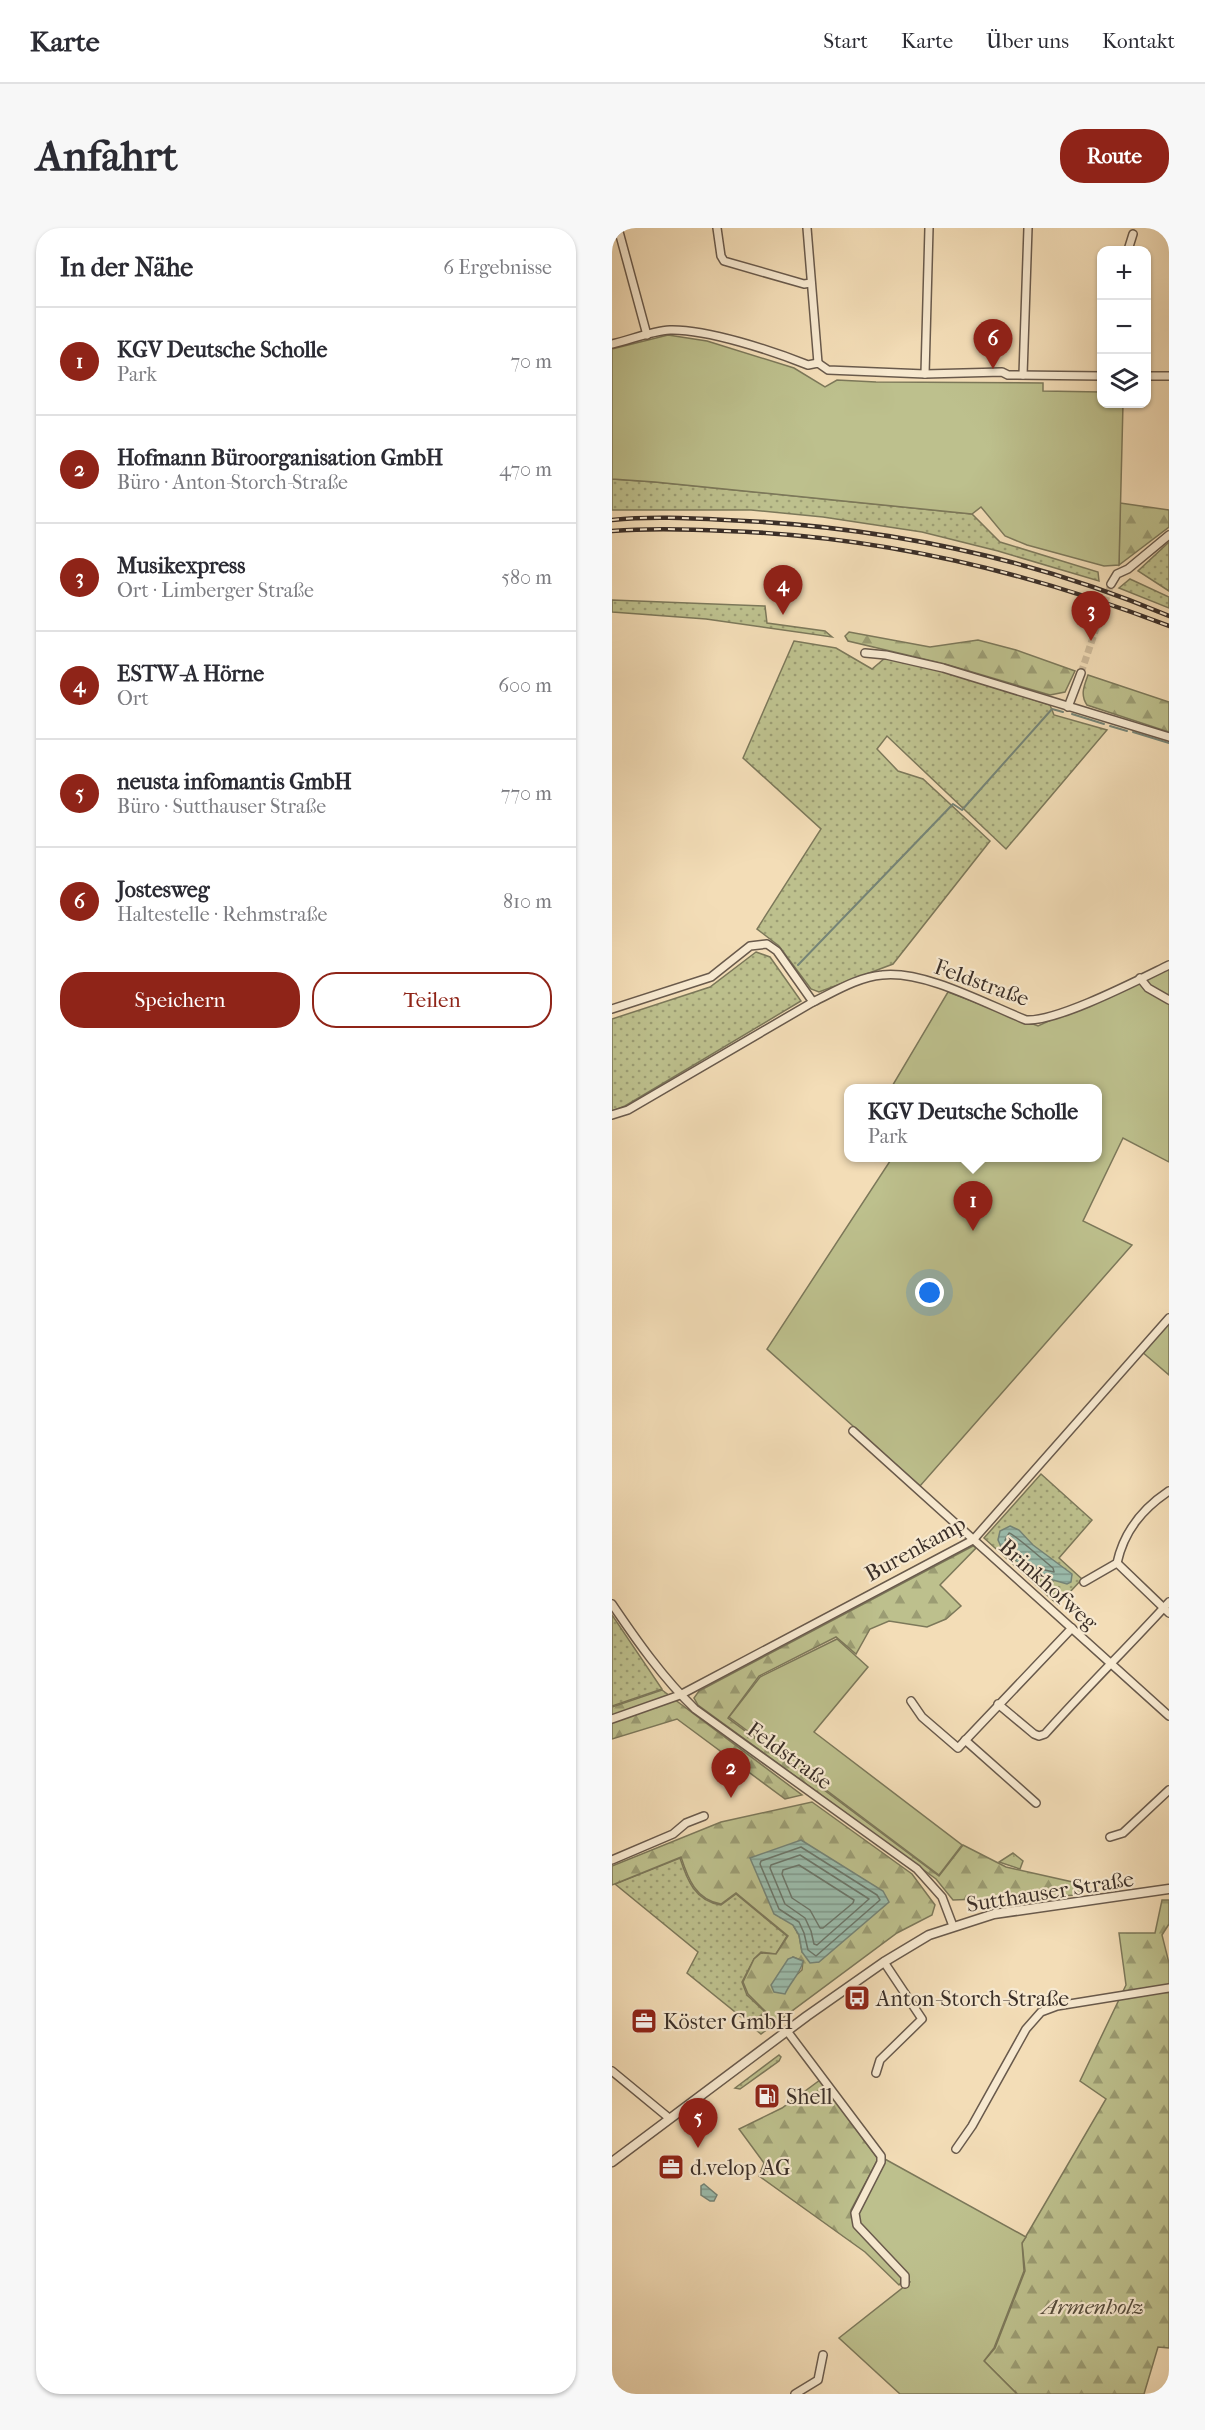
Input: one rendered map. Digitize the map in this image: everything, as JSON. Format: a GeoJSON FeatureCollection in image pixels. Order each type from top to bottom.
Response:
{"type":"FeatureCollection","features":[{"type":"Feature","properties":{"kind":"street"},"geometry":{"type":"LineString","coordinates":[[618,228],[647,335]]}},
{"type":"Feature","properties":{"kind":"street"},"geometry":{"type":"LineString","coordinates":[[717,228],[721,256],[724,261],[773,276],[811,283]]}},
{"type":"Feature","properties":{"kind":"street"},"geometry":{"type":"LineString","coordinates":[[807,228],[818,363]]}},
{"type":"Feature","properties":{"kind":"street"},"geometry":{"type":"LineString","coordinates":[[926,374],[929,228]]}},
{"type":"Feature","properties":{"kind":"street"},"geometry":{"type":"LineString","coordinates":[[1023,375],[1028,228]]}},
{"type":"Feature","properties":{"kind":"street"},"geometry":{"type":"LineString","coordinates":[[1129,246],[1132,234]]}},
{"type":"Feature","properties":{"kind":"street"},"geometry":{"type":"LineString","coordinates":[[612,344],[670,330],[746,344],[808,365],[818,363],[828,370],[926,374],[993,372],[1023,375],[1097,376]]}},
{"type":"Feature","properties":{"kind":"street"},"geometry":{"type":"LineString","coordinates":[[1151,376],[1169,376]]}},
{"type":"Feature","properties":{"kind":"street"},"geometry":{"type":"LineString","coordinates":[[1111,584],[1117,574],[1128,569],[1169,535]]}},
{"type":"Feature","properties":{"kind":"street"},"geometry":{"type":"LineString","coordinates":[[865,653],[886,655],[943,668],[1169,737]]}},
{"type":"Feature","properties":{"kind":"street"},"geometry":{"type":"LineString","coordinates":[[1068,707],[1081,673]]}},
{"type":"Feature","properties":{"kind":"street"},"geometry":{"type":"LineString","coordinates":[[612,1009],[711,978],[750,946],[766,944],[777,951],[813,1002]]}},
{"type":"Feature","properties":{"kind":"street","name":"Feldstraße"},"geometry":{"type":"LineString","coordinates":[[612,1115],[628,1110],[813,1002],[879,975],[902,974],[928,981],[1026,1020],[1036,1020],[1062,1013],[1169,965]]}},
{"type":"Feature","properties":{"kind":"street"},"geometry":{"type":"LineString","coordinates":[[1140,978],[1148,988],[1169,1000]]}},
{"type":"Feature","properties":{"kind":"street","name":"Burenkamp"},"geometry":{"type":"LineString","coordinates":[[612,1719],[680,1695],[974,1540],[1169,1318]]}},
{"type":"Feature","properties":{"kind":"street","name":"Brinkhofweg"},"geometry":{"type":"LineString","coordinates":[[853,1431],[1169,1716]]}},
{"type":"Feature","properties":{"kind":"street"},"geometry":{"type":"LineString","coordinates":[[1084,1582],[1117,1563],[1120,1548],[1138,1517],[1155,1500],[1169,1491]]}},
{"type":"Feature","properties":{"kind":"street"},"geometry":{"type":"LineString","coordinates":[[998,1704],[1039,1737],[1045,1734],[1094,1680],[1167,1607],[1117,1563]]}},
{"type":"Feature","properties":{"kind":"street","name":"Feldstraße"},"geometry":{"type":"LineString","coordinates":[[612,1604],[680,1695],[695,1709],[917,1869],[942,1897],[953,1926]]}},
{"type":"Feature","properties":{"kind":"street"},"geometry":{"type":"LineString","coordinates":[[911,1701],[922,1717],[958,1748],[1072,1628]]}},
{"type":"Feature","properties":{"kind":"street"},"geometry":{"type":"LineString","coordinates":[[965,1740],[1035,1803]]}},
{"type":"Feature","properties":{"kind":"street"},"geometry":{"type":"LineString","coordinates":[[1110,1837],[1123,1833],[1169,1791]]}},
{"type":"Feature","properties":{"kind":"street"},"geometry":{"type":"LineString","coordinates":[[612,1860],[673,1834],[686,1823],[704,1816]]}},
{"type":"Feature","properties":{"kind":"street","name":"Sutthauser Straße"},"geometry":{"type":"LineString","coordinates":[[612,2162],[787,2031],[884,1962],[929,1935],[994,1914],[1169,1889]]}},
{"type":"Feature","properties":{"kind":"street"},"geometry":{"type":"LineString","coordinates":[[876,2073],[880,2060],[922,2019],[884,1962]]}},
{"type":"Feature","properties":{"kind":"street"},"geometry":{"type":"LineString","coordinates":[[956,2149],[972,2126],[1026,2029],[1041,2012],[1057,2006],[1169,1989]]}},
{"type":"Feature","properties":{"kind":"street"},"geometry":{"type":"LineString","coordinates":[[787,2031],[881,2156],[881,2162],[855,2213],[857,2225],[905,2276],[905,2284]]}},
{"type":"Feature","properties":{"kind":"street"},"geometry":{"type":"LineString","coordinates":[[612,2071],[669,2118]]}},
{"type":"Feature","properties":{"kind":"street"},"geometry":{"type":"LineString","coordinates":[[795,2394],[818,2380],[823,2355]]}},
{"type":"Feature","properties":{"kind":"green space"},"geometry":{"type":"Polygon","coordinates":[[[668,335],[707,341],[794,368],[825,387],[837,380],[1043,383],[1043,391],[1097,392],[1097,408],[1123,408],[1119,565],[1104,566],[1027,545],[1005,536],[981,507],[972,514],[612,479],[612,349],[668,335]]]}},
{"type":"Feature","properties":{"kind":"green space"},"geometry":{"type":"Polygon","coordinates":[[[612,479],[972,514],[1000,542],[1098,572],[1099,581],[998,551],[922,532],[823,517],[751,510],[612,510],[612,479]]]}},
{"type":"Feature","properties":{"kind":"green space"},"geometry":{"type":"Polygon","coordinates":[[[1120,503],[1169,510],[1169,527],[1119,565],[1120,503]]]}},
{"type":"Feature","properties":{"kind":"green space"},"geometry":{"type":"Polygon","coordinates":[[[1169,542],[1169,591],[1138,571],[1169,542]]]}},
{"type":"Feature","properties":{"kind":"green space"},"geometry":{"type":"Polygon","coordinates":[[[1130,579],[1169,597],[1169,608],[1119,588],[1130,579]]]}},
{"type":"Feature","properties":{"kind":"green space"},"geometry":{"type":"Polygon","coordinates":[[[612,600],[765,606],[767,623],[825,631],[832,637],[706,619],[612,612],[612,600]]]}},
{"type":"Feature","properties":{"kind":"green space"},"geometry":{"type":"Polygon","coordinates":[[[849,632],[930,647],[978,640],[1016,650],[1075,671],[1065,692],[1050,695],[945,664],[848,641],[845,636],[849,632]]]}},
{"type":"Feature","properties":{"kind":"green space"},"geometry":{"type":"Polygon","coordinates":[[[794,641],[836,648],[872,669],[885,658],[942,671],[1050,705],[1054,715],[1107,730],[1006,849],[887,736],[877,749],[898,771],[923,779],[990,841],[893,964],[819,992],[811,989],[779,946],[757,929],[821,829],[743,758],[794,641]]]}},
{"type":"Feature","properties":{"kind":"green space"},"geometry":{"type":"Polygon","coordinates":[[[1088,675],[1169,702],[1169,732],[1087,705],[1083,694],[1088,675]]]}},
{"type":"Feature","properties":{"kind":"green space"},"geometry":{"type":"Polygon","coordinates":[[[756,952],[770,957],[801,1001],[625,1106],[612,1111],[612,1019],[710,987],[756,952]]]}},
{"type":"Feature","properties":{"kind":"green space"},"geometry":{"type":"Polygon","coordinates":[[[1169,966],[1169,1162],[1123,1138],[1083,1221],[1132,1245],[920,1486],[767,1349],[889,1162],[1102,1162],[1102,1084],[893,1084],[948,992],[1038,1026],[1169,966]]]}},
{"type":"Feature","properties":{"kind":"green space"},"geometry":{"type":"Polygon","coordinates":[[[1169,1318],[1169,1375],[1141,1351],[1169,1318]]]}},
{"type":"Feature","properties":{"kind":"green space"},"geometry":{"type":"Polygon","coordinates":[[[1041,1474],[1092,1520],[1059,1558],[1082,1579],[1058,1605],[984,1538],[1041,1474]]]}},
{"type":"Feature","properties":{"kind":"green space"},"geometry":{"type":"Polygon","coordinates":[[[973,1546],[976,1548],[940,1585],[961,1606],[946,1619],[927,1627],[889,1621],[870,1629],[856,1654],[836,1637],[759,1676],[728,1718],[939,1876],[963,1845],[1006,1867],[1077,1883],[1081,1895],[953,1900],[936,1879],[698,1705],[694,1698],[699,1691],[973,1546]]]}},
{"type":"Feature","properties":{"kind":"green space"},"geometry":{"type":"Polygon","coordinates":[[[612,1615],[662,1689],[612,1706],[612,1615]]]}},
{"type":"Feature","properties":{"kind":"green space"},"geometry":{"type":"Polygon","coordinates":[[[837,1639],[868,1667],[814,1732],[962,1845],[939,1875],[729,1717],[760,1677],[837,1639]]]}},
{"type":"Feature","properties":{"kind":"green space"},"geometry":{"type":"Polygon","coordinates":[[[662,1690],[802,1795],[785,1799],[677,1719],[612,1739],[612,1707],[662,1690]]]}},
{"type":"Feature","properties":{"kind":"green space"},"geometry":{"type":"Polygon","coordinates":[[[812,1802],[912,1874],[935,1905],[932,1915],[897,1933],[761,2034],[750,2025],[766,2012],[748,1994],[743,1982],[754,1959],[761,1953],[776,1954],[788,1936],[736,1893],[721,1904],[705,1898],[694,1887],[681,1857],[612,1885],[612,1866],[721,1822],[812,1802]],[[793,1925],[799,1935],[802,1952],[819,1962],[793,1925]],[[793,1957],[791,1980],[802,1970],[803,1961],[793,1957]]]}},
{"type":"Feature","properties":{"kind":"green space"},"geometry":{"type":"Polygon","coordinates":[[[1013,1853],[1023,1861],[1020,1869],[999,1862],[1013,1853]]]}},
{"type":"Feature","properties":{"kind":"green space"},"geometry":{"type":"Polygon","coordinates":[[[680,1858],[689,1881],[698,1894],[712,1903],[721,1905],[736,1894],[787,1936],[776,1954],[761,1952],[754,1959],[742,1982],[747,1995],[765,2012],[750,2024],[687,1973],[698,1952],[615,1884],[680,1858]]]}},
{"type":"Feature","properties":{"kind":"green space","name":"Armenholz"},"geometry":{"type":"Polygon","coordinates":[[[1162,1900],[1169,1900],[1169,1924],[1162,1935],[1169,1963],[1169,2348],[1158,2347],[1144,2394],[1017,2394],[984,2361],[995,2348],[1025,2271],[1022,2243],[1106,2099],[1080,2081],[1126,1985],[1119,1933],[1155,1933],[1162,1900]]]}},
{"type":"Feature","properties":{"kind":"green space"},"geometry":{"type":"Polygon","coordinates":[[[779,2055],[781,2057],[779,2061],[740,2089],[735,2088],[779,2055]]]}},
{"type":"Feature","properties":{"kind":"green space"},"geometry":{"type":"Polygon","coordinates":[[[820,2080],[878,2159],[851,2210],[921,2260],[899,2285],[865,2252],[759,2176],[764,2163],[739,2129],[782,2108],[820,2080]]]}},
{"type":"Feature","properties":{"kind":"green space"},"geometry":{"type":"Polygon","coordinates":[[[883,2158],[1026,2237],[1022,2243],[1024,2271],[994,2348],[984,2361],[1017,2394],[900,2394],[839,2338],[910,2282],[858,2225],[855,2214],[883,2158]]]}},
{"type":"Feature","properties":{"kind":"water"},"geometry":{"type":"Polygon","coordinates":[[[1010,1526],[1019,1530],[1033,1545],[1072,1574],[1071,1582],[1067,1584],[1032,1574],[1002,1549],[998,1540],[1000,1531],[1010,1526]]]}},
{"type":"Feature","properties":{"kind":"water"},"geometry":{"type":"Polygon","coordinates":[[[801,1840],[883,1891],[889,1902],[819,1962],[810,1963],[802,1952],[799,1935],[793,1925],[774,1914],[750,1858],[801,1840]]]}},
{"type":"Feature","properties":{"kind":"water"},"geometry":{"type":"Polygon","coordinates":[[[793,1957],[803,1961],[800,1970],[785,1994],[774,1992],[771,1985],[788,1959],[793,1957]]]}},
{"type":"Feature","properties":{"kind":"water"},"geometry":{"type":"Polygon","coordinates":[[[704,2184],[717,2195],[714,2201],[701,2195],[701,2186],[704,2184]]]}},
{"type":"Feature","properties":{"kind":"waterway"},"geometry":{"type":"LineString","coordinates":[[798,965],[953,804],[962,810],[1052,709],[1063,712]]}},
{"type":"Feature","properties":{"kind":"waterway"},"geometry":{"type":"LineString","coordinates":[[1072,714],[1104,724]]}},
{"type":"Feature","properties":{"kind":"waterway"},"geometry":{"type":"LineString","coordinates":[[1110,726],[1127,731]]}},
{"type":"Feature","properties":{"kind":"waterway"},"geometry":{"type":"LineString","coordinates":[[1133,732],[1169,743]]}},
{"type":"Feature","properties":{"kind":"tunnel"},"geometry":{"type":"LineString","coordinates":[[1081,673],[1111,584]]}},
{"type":"Feature","properties":{"kind":"railway"},"geometry":{"type":"LineString","coordinates":[[612,520],[669,518],[783,523],[896,537],[1007,561],[1116,595],[1169,616]]}},
{"type":"Feature","properties":{"kind":"railway"},"geometry":{"type":"LineString","coordinates":[[612,531],[683,529],[783,534],[896,549],[1006,573],[1115,606],[1169,626]]}},
{"type":"Feature","properties":{"kind":"place","name":"Jostesweg"},"geometry":{"type":"Point","coordinates":[993,369]}},
{"type":"Feature","properties":{"kind":"place","name":"ESTW-A Hörne"},"geometry":{"type":"Point","coordinates":[783,615]}},
{"type":"Feature","properties":{"kind":"place","name":"Musikexpress"},"geometry":{"type":"Point","coordinates":[1091,641]}},
{"type":"Feature","properties":{"kind":"place","name":"KGV Deutsche Scholle"},"geometry":{"type":"Point","coordinates":[973,1231]}},
{"type":"Feature","properties":{"kind":"place","name":"Hofmann Büroorganisation GmbH"},"geometry":{"type":"Point","coordinates":[731,1798]}},
{"type":"Feature","properties":{"kind":"place","name":"Anton-Storch-Straße"},"geometry":{"type":"Point","coordinates":[857,1998]}},
{"type":"Feature","properties":{"kind":"place","name":"Köster GmbH"},"geometry":{"type":"Point","coordinates":[644,2021]}},
{"type":"Feature","properties":{"kind":"place","name":"Shell"},"geometry":{"type":"Point","coordinates":[767,2096]}},
{"type":"Feature","properties":{"kind":"place","name":"neusta infomantis GmbH"},"geometry":{"type":"Point","coordinates":[698,2148]}},
{"type":"Feature","properties":{"kind":"place","name":"d.velop AG"},"geometry":{"type":"Point","coordinates":[671,2167]}}]}
